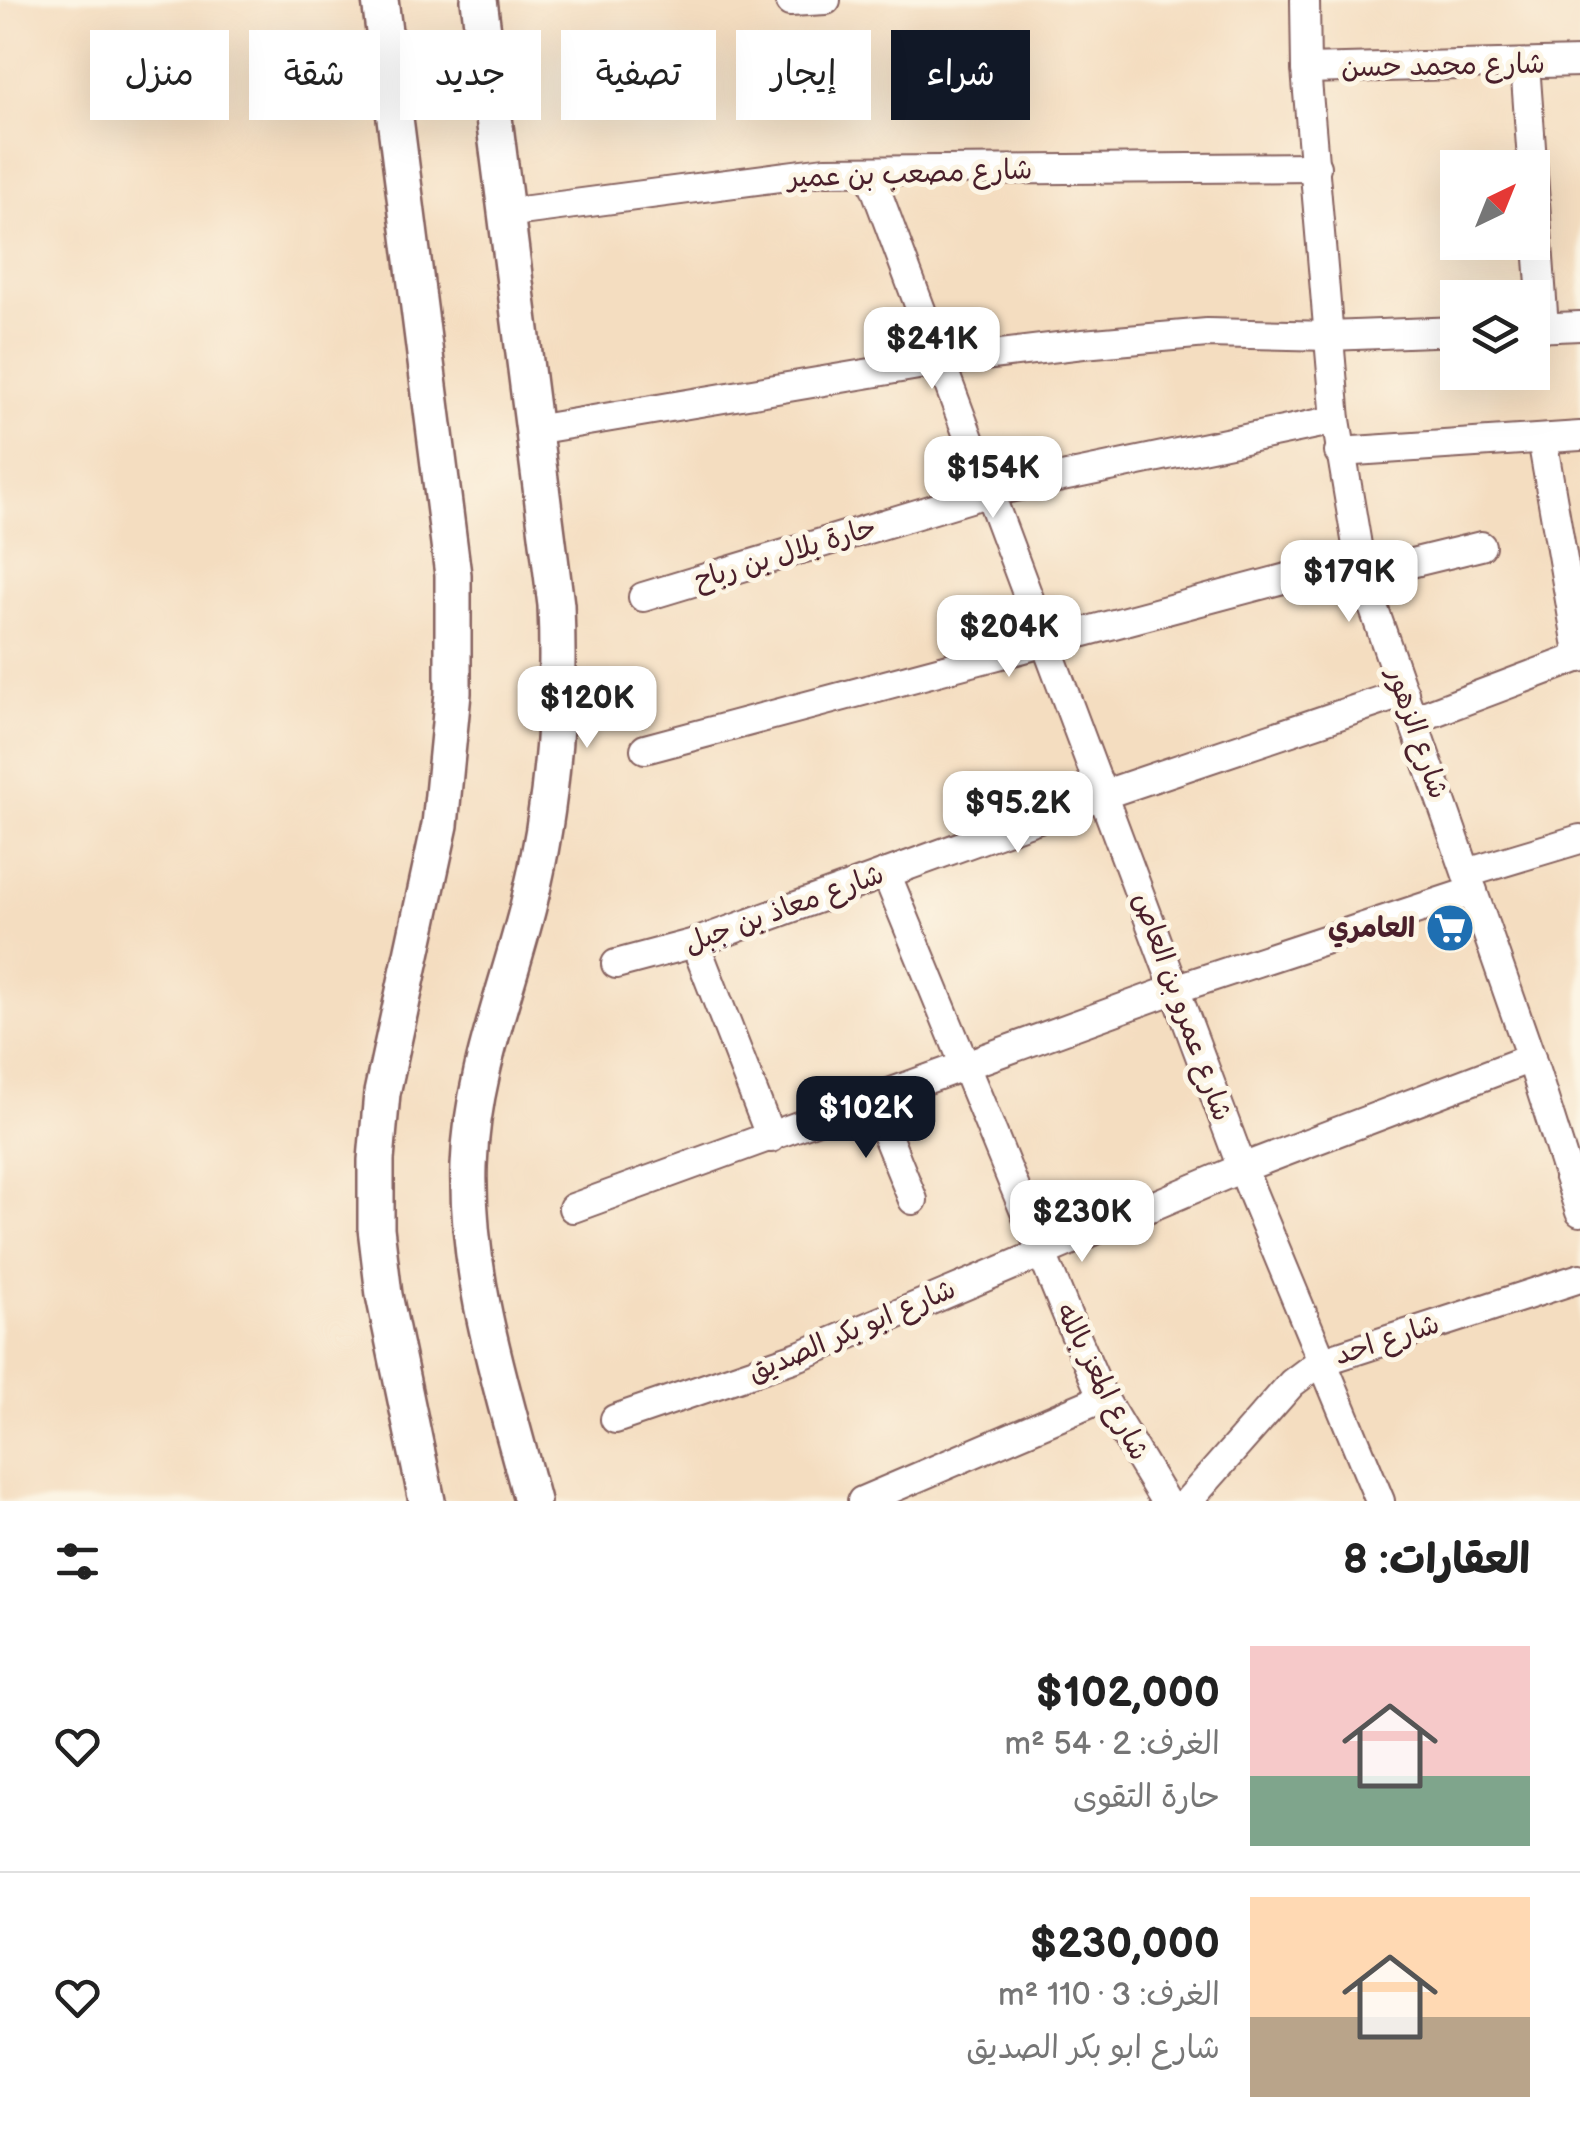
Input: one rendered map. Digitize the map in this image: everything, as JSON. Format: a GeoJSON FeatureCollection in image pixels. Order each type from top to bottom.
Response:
{"type":"FeatureCollection","features":[{"type":"Feature","properties":{"kind":"street"},"geometry":{"type":"LineString","coordinates":[[380,0],[453,575],[453,693],[440,824],[382,1093],[376,1160],[376,1228],[384,1295],[427,1501]]}},
{"type":"Feature","properties":{"kind":"street"},"geometry":{"type":"LineString","coordinates":[[479,0],[556,605],[557,726],[542,849],[482,1064],[474,1114],[469,1204],[476,1286],[532,1501]]}},
{"type":"Feature","properties":{"kind":"street"},"geometry":{"type":"LineString","coordinates":[[790,2],[826,0]]}},
{"type":"Feature","properties":{"kind":"street","name":"شارع الزهور"},"geometry":{"type":"LineString","coordinates":[[1305,0],[1306,69],[1339,452],[1360,567],[1574,1181],[1580,1212]]}},
{"type":"Feature","properties":{"kind":"street","name":"شارع محمد حسن"},"geometry":{"type":"LineString","coordinates":[[1306,69],[1580,62]]}},
{"type":"Feature","properties":{"kind":"street"},"geometry":{"type":"LineString","coordinates":[[1526,64],[1536,280]]}},
{"type":"Feature","properties":{"kind":"street","name":"شارع مصعب بن عمير"},"geometry":{"type":"LineString","coordinates":[[506,213],[804,173],[1316,168]]}},
{"type":"Feature","properties":{"kind":"street","name":"شارع عمرو بن العاص"},"geometry":{"type":"LineString","coordinates":[[870,172],[1242,1168],[1380,1501]]}},
{"type":"Feature","properties":{"kind":"street"},"geometry":{"type":"LineString","coordinates":[[1550,327],[1580,326]]}},
{"type":"Feature","properties":{"kind":"street"},"geometry":{"type":"LineString","coordinates":[[534,430],[942,361],[1207,333],[1330,336],[1440,332]]}},
{"type":"Feature","properties":{"kind":"street","name":"حارة بلال بن رباح"},"geometry":{"type":"LineString","coordinates":[[644,597],[990,492],[1336,420]]}},
{"type":"Feature","properties":{"kind":"street"},"geometry":{"type":"LineString","coordinates":[[1339,452],[1580,436]]}},
{"type":"Feature","properties":{"kind":"street"},"geometry":{"type":"LineString","coordinates":[[1413,720],[1580,658],[1571,556],[1542,439]]}},
{"type":"Feature","properties":{"kind":"street"},"geometry":{"type":"LineString","coordinates":[[645,749],[1044,641],[1360,567],[1481,546]]}},
{"type":"Feature","properties":{"kind":"street","name":"شارع معاذ بن جبل"},"geometry":{"type":"LineString","coordinates":[[616,964],[694,943],[1102,794],[1404,693]]}},
{"type":"Feature","properties":{"kind":"street"},"geometry":{"type":"LineString","coordinates":[[573,1208],[1580,839]]}},
{"type":"Feature","properties":{"kind":"street","name":"شارع المعز بالله"},"geometry":{"type":"LineString","coordinates":[[886,872],[1039,1252],[1104,1398],[1165,1501]]}},
{"type":"Feature","properties":{"kind":"street"},"geometry":{"type":"LineString","coordinates":[[694,943],[771,1138]]}},
{"type":"Feature","properties":{"kind":"street","name":"شارع ابو بكر الصديق"},"geometry":{"type":"LineString","coordinates":[[616,1420],[799,1356],[1242,1168],[1532,1058]]}},
{"type":"Feature","properties":{"kind":"street"},"geometry":{"type":"LineString","coordinates":[[872,1099],[914,1200]]}},
{"type":"Feature","properties":{"kind":"street","name":"شارع احد"},"geometry":{"type":"LineString","coordinates":[[1188,1501],[1292,1383],[1320,1362],[1580,1278]]}},
{"type":"Feature","properties":{"kind":"street"},"geometry":{"type":"LineString","coordinates":[[862,1501],[914,1491],[1104,1398]]}},
{"type":"Feature","properties":{"kind":"place","name":"العامري"},"geometry":{"type":"Point","coordinates":[1450,928]}}]}
